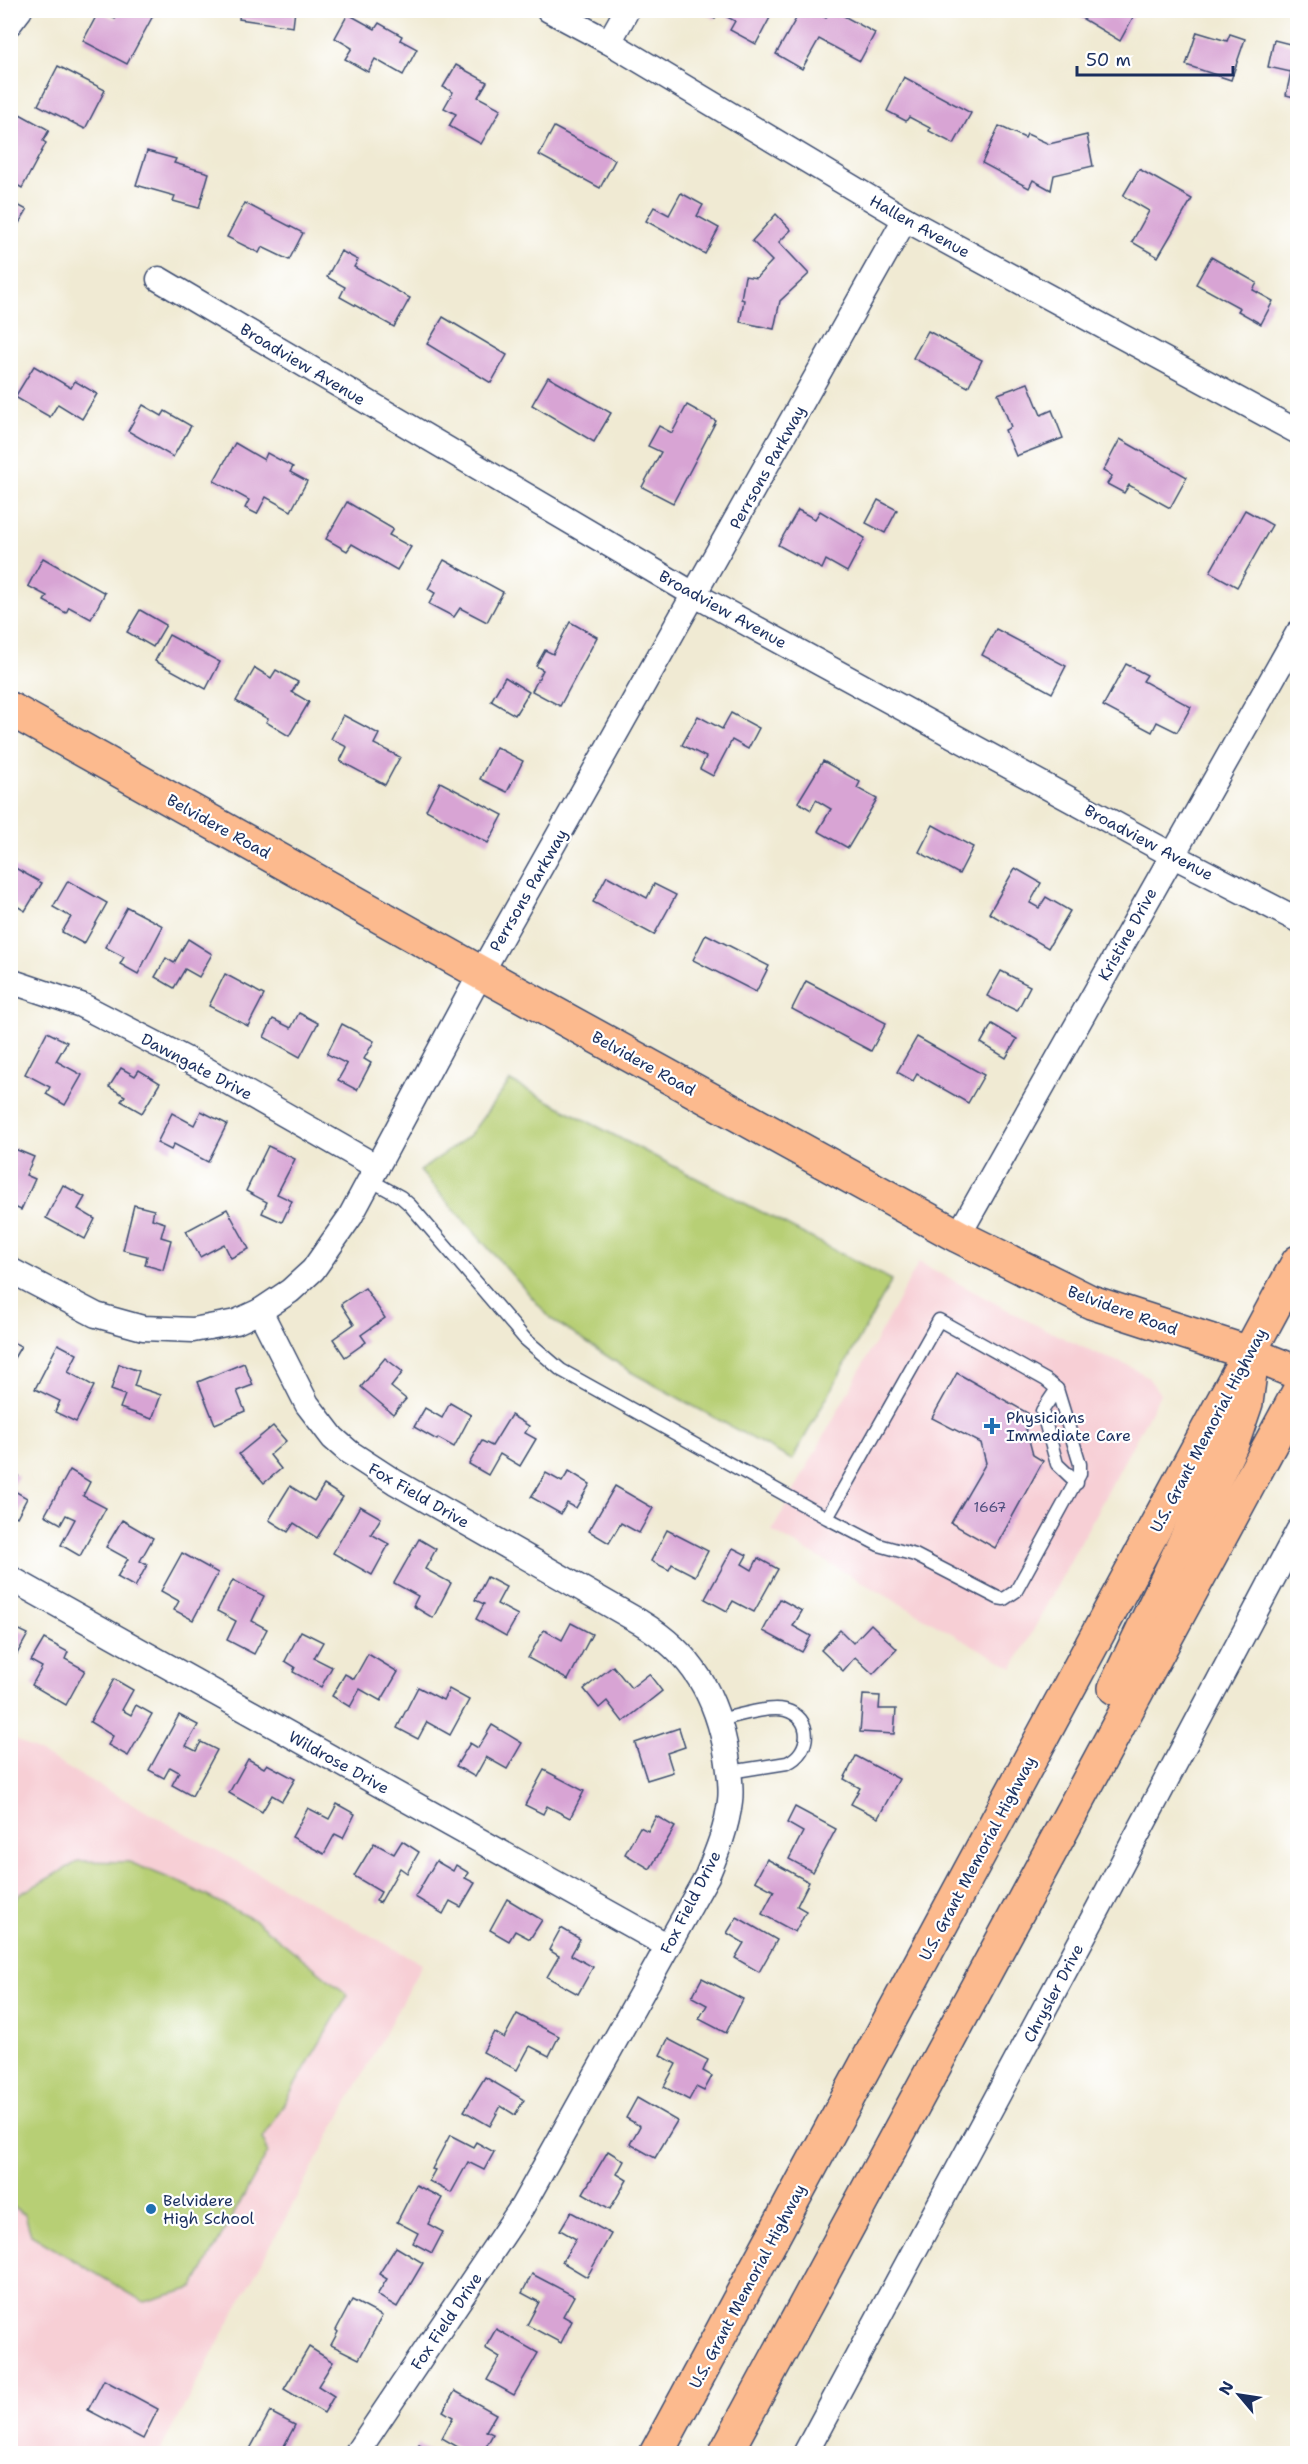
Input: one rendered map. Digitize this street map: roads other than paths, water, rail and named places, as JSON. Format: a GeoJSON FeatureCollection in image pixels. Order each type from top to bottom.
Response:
{"type":"FeatureCollection","features":[{"type":"Feature","properties":{"kind":"main road","name":"Belvidere Road"},"geometry":{"type":"LineString","coordinates":[[10,709],[481,973],[958,1236],[1090,1302],[1249,1353],[1298,1373]]}},
{"type":"Feature","properties":{"kind":"main road","name":"U.S. Grant Memorial Highway"},"geometry":{"type":"LineString","coordinates":[[656,2454],[1298,1262]]}},
{"type":"Feature","properties":{"kind":"main road"},"geometry":{"type":"LineString","coordinates":[[1049,1851],[1090,1743],[1233,1441],[1246,1403],[1250,1378],[1249,1353]]}},
{"type":"Feature","properties":{"kind":"main road"},"geometry":{"type":"LineString","coordinates":[[725,2454],[1298,1393]]}},
{"type":"Feature","properties":{"kind":"street"},"geometry":{"type":"LineString","coordinates":[[10,23],[20,10]]}},
{"type":"Feature","properties":{"kind":"street","name":"Hallen Avenue"},"geometry":{"type":"LineString","coordinates":[[549,10],[609,42],[905,219],[1298,432]]}},
{"type":"Feature","properties":{"kind":"street"},"geometry":{"type":"LineString","coordinates":[[609,42],[627,10]]}},
{"type":"Feature","properties":{"kind":"street","name":"Perrsons Parkway"},"geometry":{"type":"LineString","coordinates":[[10,1270],[96,1315],[143,1328],[193,1330],[236,1322],[260,1311],[290,1291],[313,1269],[350,1217],[481,973],[905,219]]}},
{"type":"Feature","properties":{"kind":"street","name":"Broadview Avenue"},"geometry":{"type":"LineString","coordinates":[[159,279],[695,595],[1172,855],[1298,920]]}},
{"type":"Feature","properties":{"kind":"street","name":"Kristine Drive"},"geometry":{"type":"LineString","coordinates":[[958,1236],[1298,633]]}},
{"type":"Feature","properties":{"kind":"street","name":"Dawngate Drive"},"geometry":{"type":"LineString","coordinates":[[10,981],[81,1005],[205,1069],[374,1173]]}},
{"type":"Feature","properties":{"kind":"street","name":"Fox Field Drive"},"geometry":{"type":"LineString","coordinates":[[260,1311],[307,1404],[333,1438],[349,1452],[395,1482],[657,1632],[674,1646],[702,1681],[719,1720],[730,1772],[730,1799],[726,1826],[707,1876],[522,2207],[356,2454]]}},
{"type":"Feature","properties":{"kind":"street","name":"Chrysler Drive"},"geometry":{"type":"LineString","coordinates":[[805,2454],[1093,1919],[1298,1531]]}},
{"type":"Feature","properties":{"kind":"street","name":"Wildrose Drive"},"geometry":{"type":"LineString","coordinates":[[10,1578],[668,1946]]}},
{"type":"Feature","properties":{"kind":"lane"},"geometry":{"type":"LineString","coordinates":[[374,1173],[410,1205],[525,1339],[547,1360],[827,1518],[879,1545],[915,1555],[992,1596],[1004,1599],[1016,1591],[1077,1483],[1080,1464],[1057,1389],[1046,1380],[939,1320],[827,1518]]}},
{"type":"Feature","properties":{"kind":"lane"},"geometry":{"type":"LineString","coordinates":[[1057,1389],[1042,1411],[1057,1464],[1077,1483]]}},
{"type":"Feature","properties":{"kind":"lane"},"geometry":{"type":"LineString","coordinates":[[719,1720],[776,1709],[787,1711],[799,1719],[806,1734],[806,1743],[796,1759],[730,1772]]}},
{"type":"Feature","properties":{"kind":"place","name":"Physicians Immediate Care"},"geometry":{"type":"Point","coordinates":[992,1426]}},
{"type":"Feature","properties":{"kind":"place","name":"Belvidere High School"},"geometry":{"type":"Point","coordinates":[151,2209]}}]}
